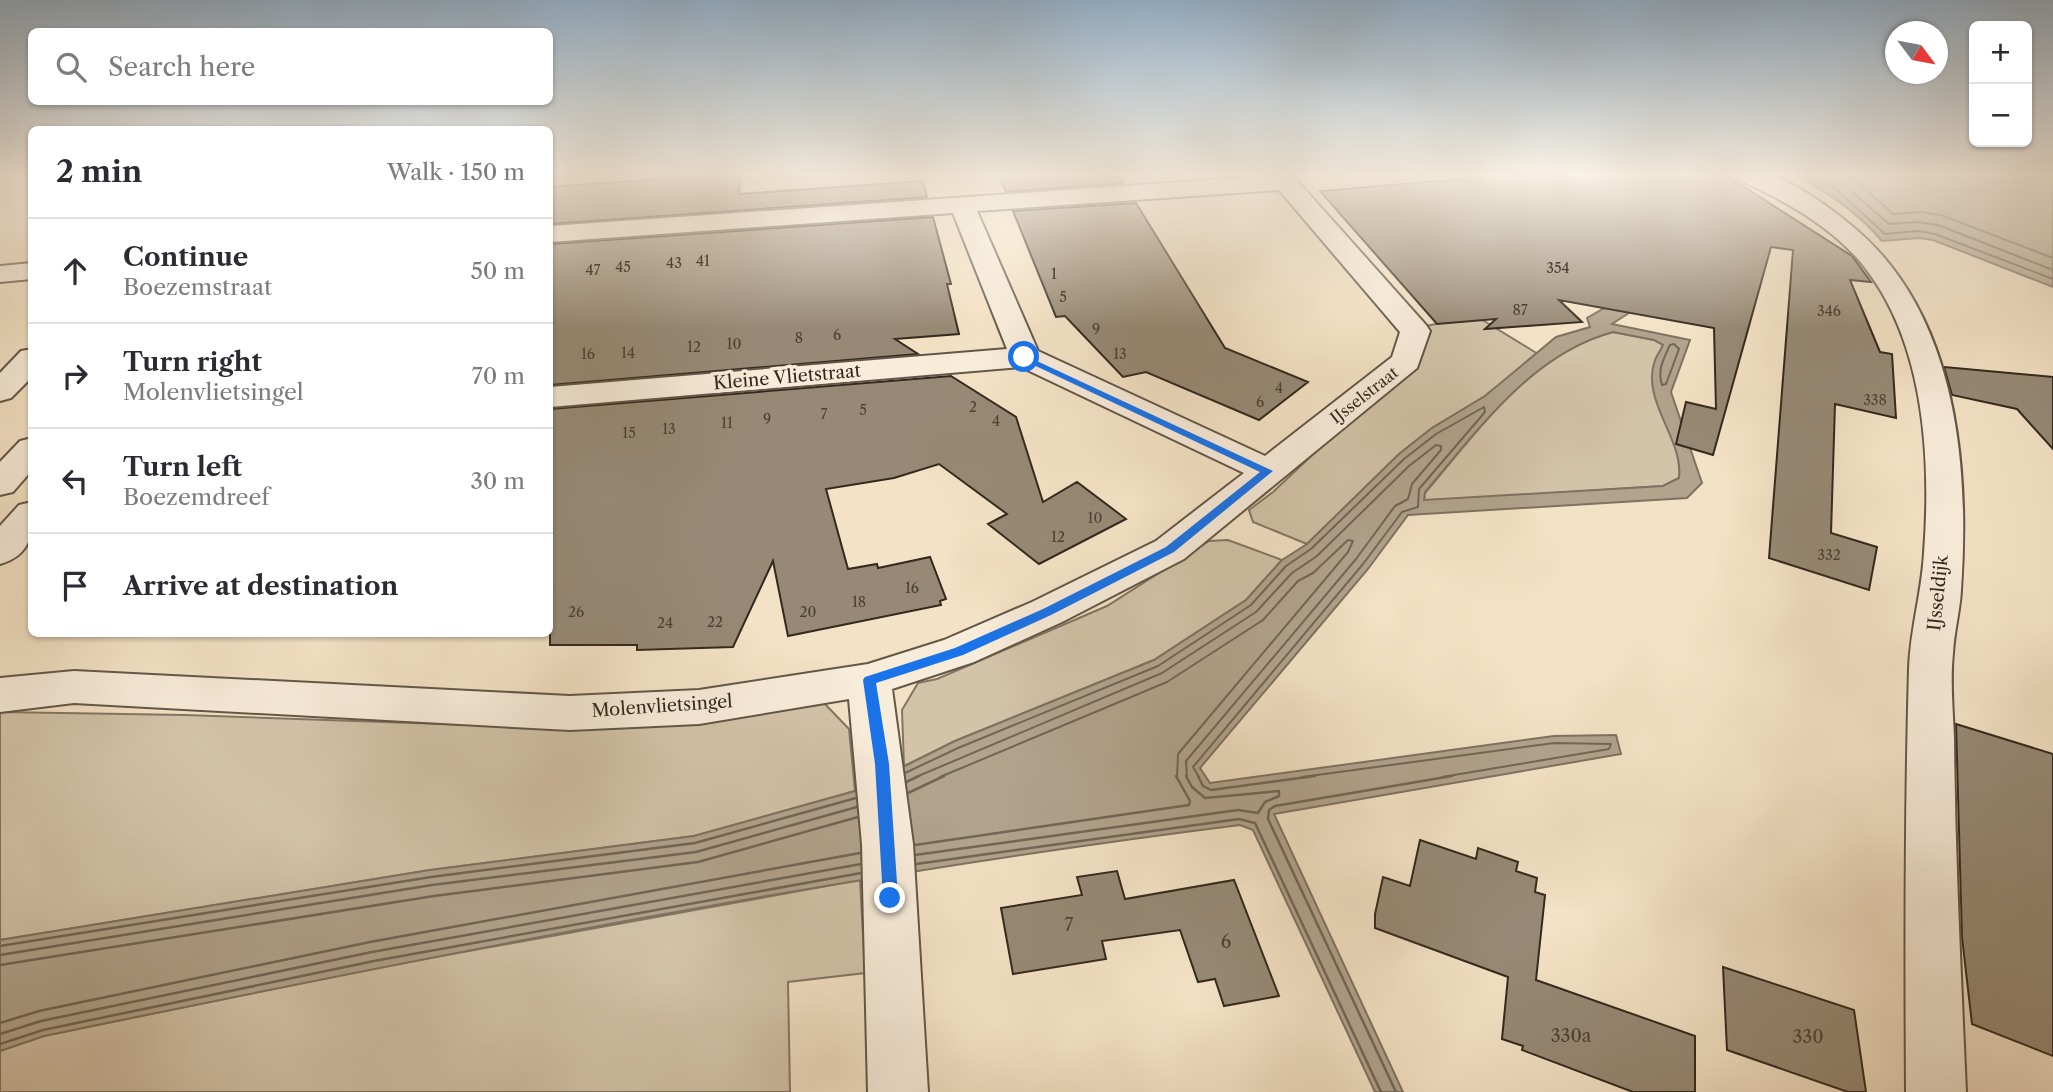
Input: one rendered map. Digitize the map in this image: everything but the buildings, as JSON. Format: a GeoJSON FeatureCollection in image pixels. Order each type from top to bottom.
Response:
{"type":"FeatureCollection","features":[{"type":"Feature","properties":{"kind":"street"},"geometry":{"type":"LineString","coordinates":[[553,234],[650,227]]}},
{"type":"Feature","properties":{"kind":"street"},"geometry":{"type":"LineString","coordinates":[[971,227],[1024,357],[1268,471]]}},
{"type":"Feature","properties":{"kind":"street","name":"IJsselstraat"},"geometry":{"type":"LineString","coordinates":[[1268,471],[1406,361],[1415,331],[1328,227]]}},
{"type":"Feature","properties":{"kind":"street","name":"IJsseldijk"},"geometry":{"type":"LineString","coordinates":[[1838,227],[1877,264],[1906,311],[1927,363],[1940,444],[1944,534],[1941,592],[1931,656],[1929,827],[1936,1092]]}},
{"type":"Feature","properties":{"kind":"street"},"geometry":{"type":"LineString","coordinates":[[0,274],[28,271]]}},
{"type":"Feature","properties":{"kind":"street","name":"Kleine Vlietstraat"},"geometry":{"type":"LineString","coordinates":[[553,397],[1024,357]]}},
{"type":"Feature","properties":{"kind":"street"},"geometry":{"type":"LineString","coordinates":[[0,391],[28,362]]}},
{"type":"Feature","properties":{"kind":"street"},"geometry":{"type":"LineString","coordinates":[[0,484],[28,452]]}},
{"type":"Feature","properties":{"kind":"street","name":"Molenvlietsingel"},"geometry":{"type":"LineString","coordinates":[[0,695],[74,687],[570,713],[699,707],[869,680],[959,651],[1047,612],[1170,550],[1268,471]]}},
{"type":"Feature","properties":{"kind":"street"},"geometry":{"type":"LineString","coordinates":[[0,551],[28,518]]}},
{"type":"Feature","properties":{"kind":"street"},"geometry":{"type":"LineString","coordinates":[[869,680],[882,764],[890,898],[894,1054],[898,1092]]}},
{"type":"Feature","properties":{"kind":"shaded area"},"geometry":{"type":"Polygon","coordinates":[[[1476,316],[1538,354],[1485,396],[1432,428],[1399,454],[1307,544],[1253,522],[1249,510],[1273,492],[1377,394],[1416,328],[1476,316]]]}},
{"type":"Feature","properties":{"kind":"shaded area"},"geometry":{"type":"Polygon","coordinates":[[[1613,332],[1654,340],[1663,345],[1656,364],[1654,381],[1662,414],[1675,445],[1679,478],[1663,486],[1424,501],[1425,493],[1465,445],[1531,376],[1583,343],[1613,332]]]}},
{"type":"Feature","properties":{"kind":"shaded area"},"geometry":{"type":"Polygon","coordinates":[[[1228,540],[1282,560],[1246,600],[1154,660],[955,741],[904,766],[902,710],[918,683],[937,679],[1107,606],[1209,541],[1228,540]]]}},
{"type":"Feature","properties":{"kind":"shaded area"},"geometry":{"type":"Polygon","coordinates":[[[823,702],[849,729],[855,791],[694,836],[430,870],[0,940],[0,712],[186,715],[471,725],[619,724],[823,702]]]}},
{"type":"Feature","properties":{"kind":"shaded area"},"geometry":{"type":"Polygon","coordinates":[[[860,880],[865,973],[788,982],[790,1092],[0,1092],[0,1051],[44,1036],[375,968],[860,880]]]}},
{"type":"Feature","properties":{"kind":"water"},"geometry":{"type":"Polygon","coordinates":[[[1869,227],[2053,227],[2053,287],[1933,240],[1919,238],[1882,241],[1869,227]]]}},
{"type":"Feature","properties":{"kind":"water"},"geometry":{"type":"Polygon","coordinates":[[[1688,275],[1612,324],[1690,340],[1671,392],[1702,483],[1687,498],[1408,515],[1368,569],[1200,768],[1210,783],[1554,736],[1616,735],[1621,754],[1274,814],[1403,1092],[1375,1092],[1253,830],[1240,825],[939,868],[640,918],[341,975],[44,1036],[0,1051],[0,940],[430,870],[694,836],[855,791],[955,741],[1154,660],[1246,600],[1282,560],[1307,544],[1399,454],[1432,428],[1485,396],[1556,337],[1590,327],[1587,318],[1617,301],[1688,275]],[[1613,332],[1556,358],[1531,376],[1486,420],[1425,492],[1424,500],[1663,486],[1679,478],[1675,449],[1653,390],[1655,360],[1663,345],[1654,340],[1613,332]]]}},
{"type":"Feature","properties":{"kind":"route"},"geometry":{"type":"LineString","coordinates":[[890,898],[882,764],[869,680],[959,651],[1047,612],[1170,550],[1268,471],[1024,357]]}}]}
